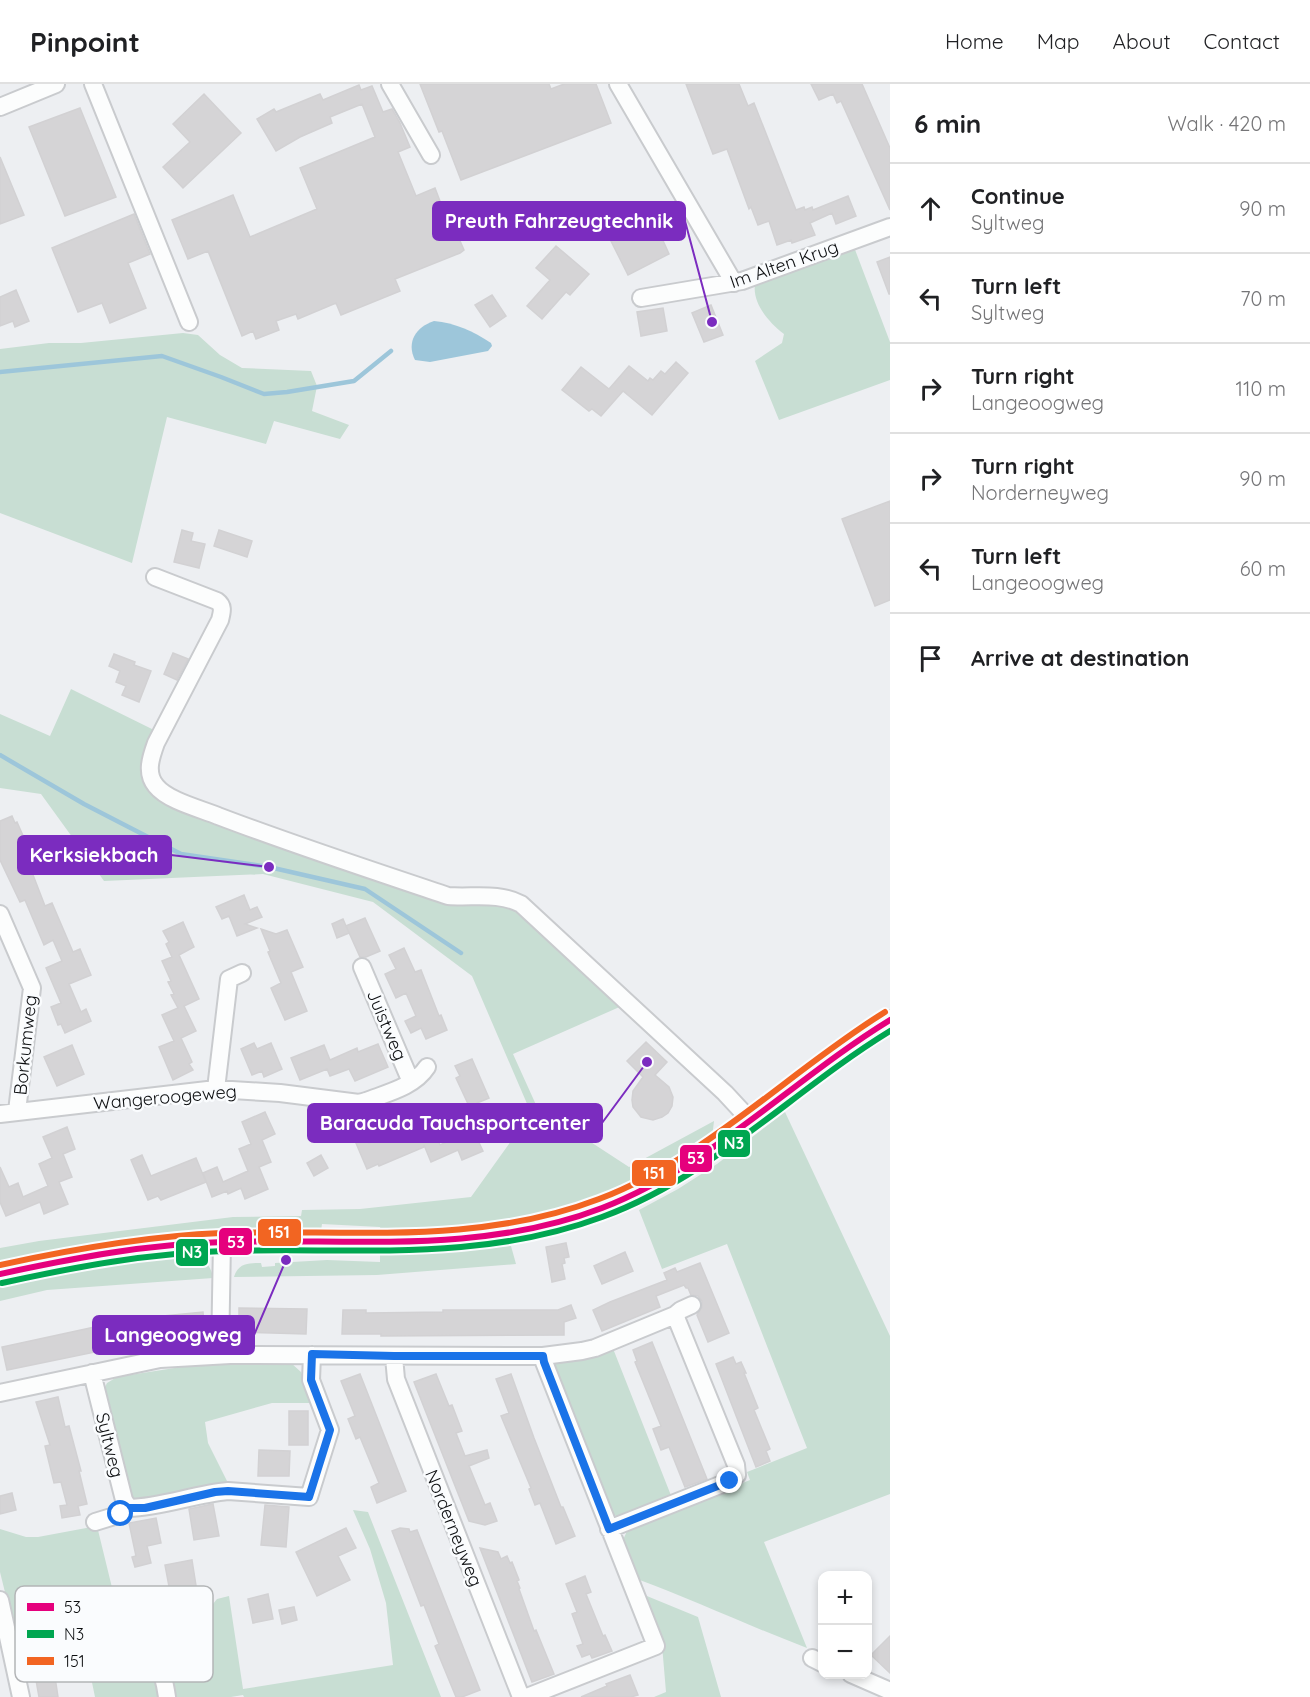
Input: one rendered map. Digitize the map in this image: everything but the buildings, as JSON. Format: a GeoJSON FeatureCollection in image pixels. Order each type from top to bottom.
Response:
{"type":"FeatureCollection","features":[{"type":"Feature","properties":{"kind":"main road"},"geometry":{"type":"LineString","coordinates":[[0,1274],[122,1250],[222,1242],[374,1243],[463,1240],[524,1231],[566,1221],[644,1190],[699,1158],[830,1059],[890,1020]]}},
{"type":"Feature","properties":{"kind":"street"},"geometry":{"type":"LineString","coordinates":[[0,107],[56,84]]}},
{"type":"Feature","properties":{"kind":"street"},"geometry":{"type":"LineString","coordinates":[[93,84],[189,322]]}},
{"type":"Feature","properties":{"kind":"street"},"geometry":{"type":"LineString","coordinates":[[390,84],[431,155]]}},
{"type":"Feature","properties":{"kind":"street"},"geometry":{"type":"LineString","coordinates":[[618,84],[734,283]]}},
{"type":"Feature","properties":{"kind":"street","name":"Im Alten Krug"},"geometry":{"type":"LineString","coordinates":[[641,298],[734,283],[890,227]]}},
{"type":"Feature","properties":{"kind":"street"},"geometry":{"type":"LineString","coordinates":[[155,577],[217,601],[222,608],[220,620],[156,743],[150,759],[150,771],[156,786],[165,794],[183,802],[272,837],[448,896],[467,898],[495,896],[510,898],[521,904],[725,1093],[750,1120]]}},
{"type":"Feature","properties":{"kind":"street","name":"Borkumweg"},"geometry":{"type":"LineString","coordinates":[[0,914],[32,988],[17,1111]]}},
{"type":"Feature","properties":{"kind":"street","name":"Juistweg"},"geometry":{"type":"LineString","coordinates":[[362,967],[411,1082]]}},
{"type":"Feature","properties":{"kind":"street"},"geometry":{"type":"LineString","coordinates":[[216,1089],[229,979],[242,973]]}},
{"type":"Feature","properties":{"kind":"street","name":"Wangeroogeweg"},"geometry":{"type":"LineString","coordinates":[[0,1114],[216,1089],[280,1093],[359,1103],[411,1082],[418,1078],[427,1067]]}},
{"type":"Feature","properties":{"kind":"street"},"geometry":{"type":"LineString","coordinates":[[220,1355],[222,1242]]}},
{"type":"Feature","properties":{"kind":"street"},"geometry":{"type":"LineString","coordinates":[[0,1393],[160,1359],[220,1355],[312,1354],[543,1356],[595,1348],[675,1315],[693,1305]]}},
{"type":"Feature","properties":{"kind":"street"},"geometry":{"type":"LineString","coordinates":[[609,1529],[730,1481],[737,1475],[736,1465],[675,1315]]}},
{"type":"Feature","properties":{"kind":"street"},"geometry":{"type":"LineString","coordinates":[[95,1522],[121,1514],[129,1508],[145,1508],[215,1492],[309,1497],[330,1430],[311,1380],[312,1354]]}},
{"type":"Feature","properties":{"kind":"street","name":"Norderneyweg"},"geometry":{"type":"LineString","coordinates":[[394,1356],[396,1379],[521,1697]]}},
{"type":"Feature","properties":{"kind":"street"},"geometry":{"type":"LineString","coordinates":[[527,1697],[656,1646],[543,1356]]}},
{"type":"Feature","properties":{"kind":"street","name":"Syltweg"},"geometry":{"type":"LineString","coordinates":[[92,1372],[124,1500],[129,1508]]}},
{"type":"Feature","properties":{"kind":"street"},"geometry":{"type":"LineString","coordinates":[[0,1600],[15,1664]]}},
{"type":"Feature","properties":{"kind":"street"},"geometry":{"type":"LineString","coordinates":[[862,1679],[890,1691]]}},
{"type":"Feature","properties":{"kind":"street"},"geometry":{"type":"LineString","coordinates":[[18,1682],[21,1697]]}},
{"type":"Feature","properties":{"kind":"street"},"geometry":{"type":"LineString","coordinates":[[165,1682],[167,1697]]}},
{"type":"Feature","properties":{"kind":"green space"},"geometry":{"type":"Polygon","coordinates":[[[854,247],[890,342],[890,380],[779,420],[755,361],[782,343],[784,334],[763,312],[756,298],[755,284],[854,247]]]}},
{"type":"Feature","properties":{"kind":"green space"},"geometry":{"type":"Polygon","coordinates":[[[183,333],[198,335],[220,355],[242,368],[311,371],[317,386],[312,411],[349,425],[340,439],[274,421],[266,444],[167,417],[132,563],[0,513],[0,349],[183,333]]]}},
{"type":"Feature","properties":{"kind":"green space"},"geometry":{"type":"Polygon","coordinates":[[[71,689],[158,732],[155,789],[446,900],[508,902],[624,1005],[513,1054],[537,1107],[629,1167],[714,1121],[712,1138],[651,1176],[611,1196],[548,1216],[515,1222],[448,1229],[381,1231],[380,1227],[322,1224],[321,1231],[243,1228],[196,1230],[73,1247],[0,1263],[0,1248],[39,1241],[233,1217],[301,1216],[302,1210],[360,1209],[471,1197],[531,1113],[472,976],[373,902],[263,874],[104,881],[41,794],[0,788],[0,714],[50,736],[71,689]]]}},
{"type":"Feature","properties":{"kind":"green space"},"geometry":{"type":"Polygon","coordinates":[[[785,1112],[890,1336],[890,1494],[764,1542],[807,1648],[637,1579],[622,1542],[628,1529],[750,1480],[747,1472],[807,1448],[727,1244],[662,1269],[639,1210],[717,1164],[785,1112]]]}},
{"type":"Feature","properties":{"kind":"green space"},"geometry":{"type":"Polygon","coordinates":[[[511,1246],[516,1264],[377,1275],[234,1277],[241,1266],[252,1263],[261,1263],[262,1267],[275,1266],[275,1263],[327,1260],[380,1262],[380,1255],[511,1246]]]}},
{"type":"Feature","properties":{"kind":"green space"},"geometry":{"type":"Polygon","coordinates":[[[188,1255],[205,1262],[213,1278],[47,1290],[0,1301],[0,1285],[59,1271],[102,1264],[188,1255]]]}},
{"type":"Feature","properties":{"kind":"green space"},"geometry":{"type":"Polygon","coordinates":[[[612,1346],[672,1498],[619,1517],[611,1514],[551,1370],[557,1361],[612,1346]]]}},
{"type":"Feature","properties":{"kind":"green space"},"geometry":{"type":"Polygon","coordinates":[[[250,1361],[291,1363],[301,1372],[314,1403],[272,1403],[205,1422],[208,1443],[229,1485],[142,1502],[130,1497],[103,1391],[107,1383],[117,1377],[181,1367],[250,1361]]]}},
{"type":"Feature","properties":{"kind":"green space"},"geometry":{"type":"Polygon","coordinates":[[[353,1510],[368,1512],[441,1697],[244,1697],[243,1695],[174,1697],[165,1682],[213,1682],[213,1604],[217,1599],[229,1596],[243,1689],[393,1665],[386,1603],[370,1549],[353,1510]]]}},
{"type":"Feature","properties":{"kind":"green space"},"geometry":{"type":"Polygon","coordinates":[[[97,1526],[112,1586],[15,1586],[15,1633],[0,1572],[0,1529],[26,1537],[38,1537],[97,1526]]]}},
{"type":"Feature","properties":{"kind":"green space"},"geometry":{"type":"Polygon","coordinates":[[[642,1594],[698,1617],[721,1697],[654,1697],[666,1692],[662,1645],[642,1594]]]}},
{"type":"Feature","properties":{"kind":"green space"},"geometry":{"type":"Polygon","coordinates":[[[92,1682],[156,1682],[160,1697],[95,1697],[92,1682]]]}},
{"type":"Feature","properties":{"kind":"water"},"geometry":{"type":"Polygon","coordinates":[[[434,321],[464,328],[491,343],[492,346],[488,351],[430,362],[415,360],[412,353],[414,336],[422,327],[434,321]]]}},
{"type":"Feature","properties":{"kind":"waterway"},"geometry":{"type":"LineString","coordinates":[[0,372],[162,356],[264,394],[354,381],[391,351]]}},
{"type":"Feature","properties":{"kind":"waterway"},"geometry":{"type":"LineString","coordinates":[[0,755],[84,804],[181,854],[269,867],[365,889],[461,953]]}},
{"type":"Feature","properties":{"kind":"transit line","name":"151"},"geometry":{"type":"LineString","coordinates":[[0,1265],[82,1249],[166,1237],[269,1232],[412,1232],[506,1224],[553,1214],[599,1199],[638,1182],[676,1161],[885,1012]]}},
{"type":"Feature","properties":{"kind":"transit line","name":"53"},"geometry":{"type":"LineString","coordinates":[[0,1274],[83,1257],[195,1243],[414,1241],[509,1233],[556,1223],[602,1208],[642,1190],[679,1169],[715,1146],[890,1020]]}},
{"type":"Feature","properties":{"kind":"transit line","name":"N3"},"geometry":{"type":"LineString","coordinates":[[2,1283],[85,1266],[196,1252],[415,1250],[509,1241],[555,1232],[602,1217],[680,1180],[890,1031]]}},
{"type":"Feature","properties":{"kind":"place","name":"Preuth Fahrzeugtechnik"},"geometry":{"type":"Point","coordinates":[712,322]}},
{"type":"Feature","properties":{"kind":"place","name":"Kerksiekbach"},"geometry":{"type":"Point","coordinates":[269,867]}},
{"type":"Feature","properties":{"kind":"place","name":"Baracuda Tauchsportcenter"},"geometry":{"type":"Point","coordinates":[647,1062]}},
{"type":"Feature","properties":{"kind":"place","name":"Langeoogweg"},"geometry":{"type":"Point","coordinates":[286,1260]}},
{"type":"Feature","properties":{"kind":"route"},"geometry":{"type":"LineString","coordinates":[[121,1514],[129,1508],[145,1508],[215,1492],[309,1497],[330,1430],[311,1380],[312,1354],[543,1356],[609,1529],[730,1481]]}}]}
